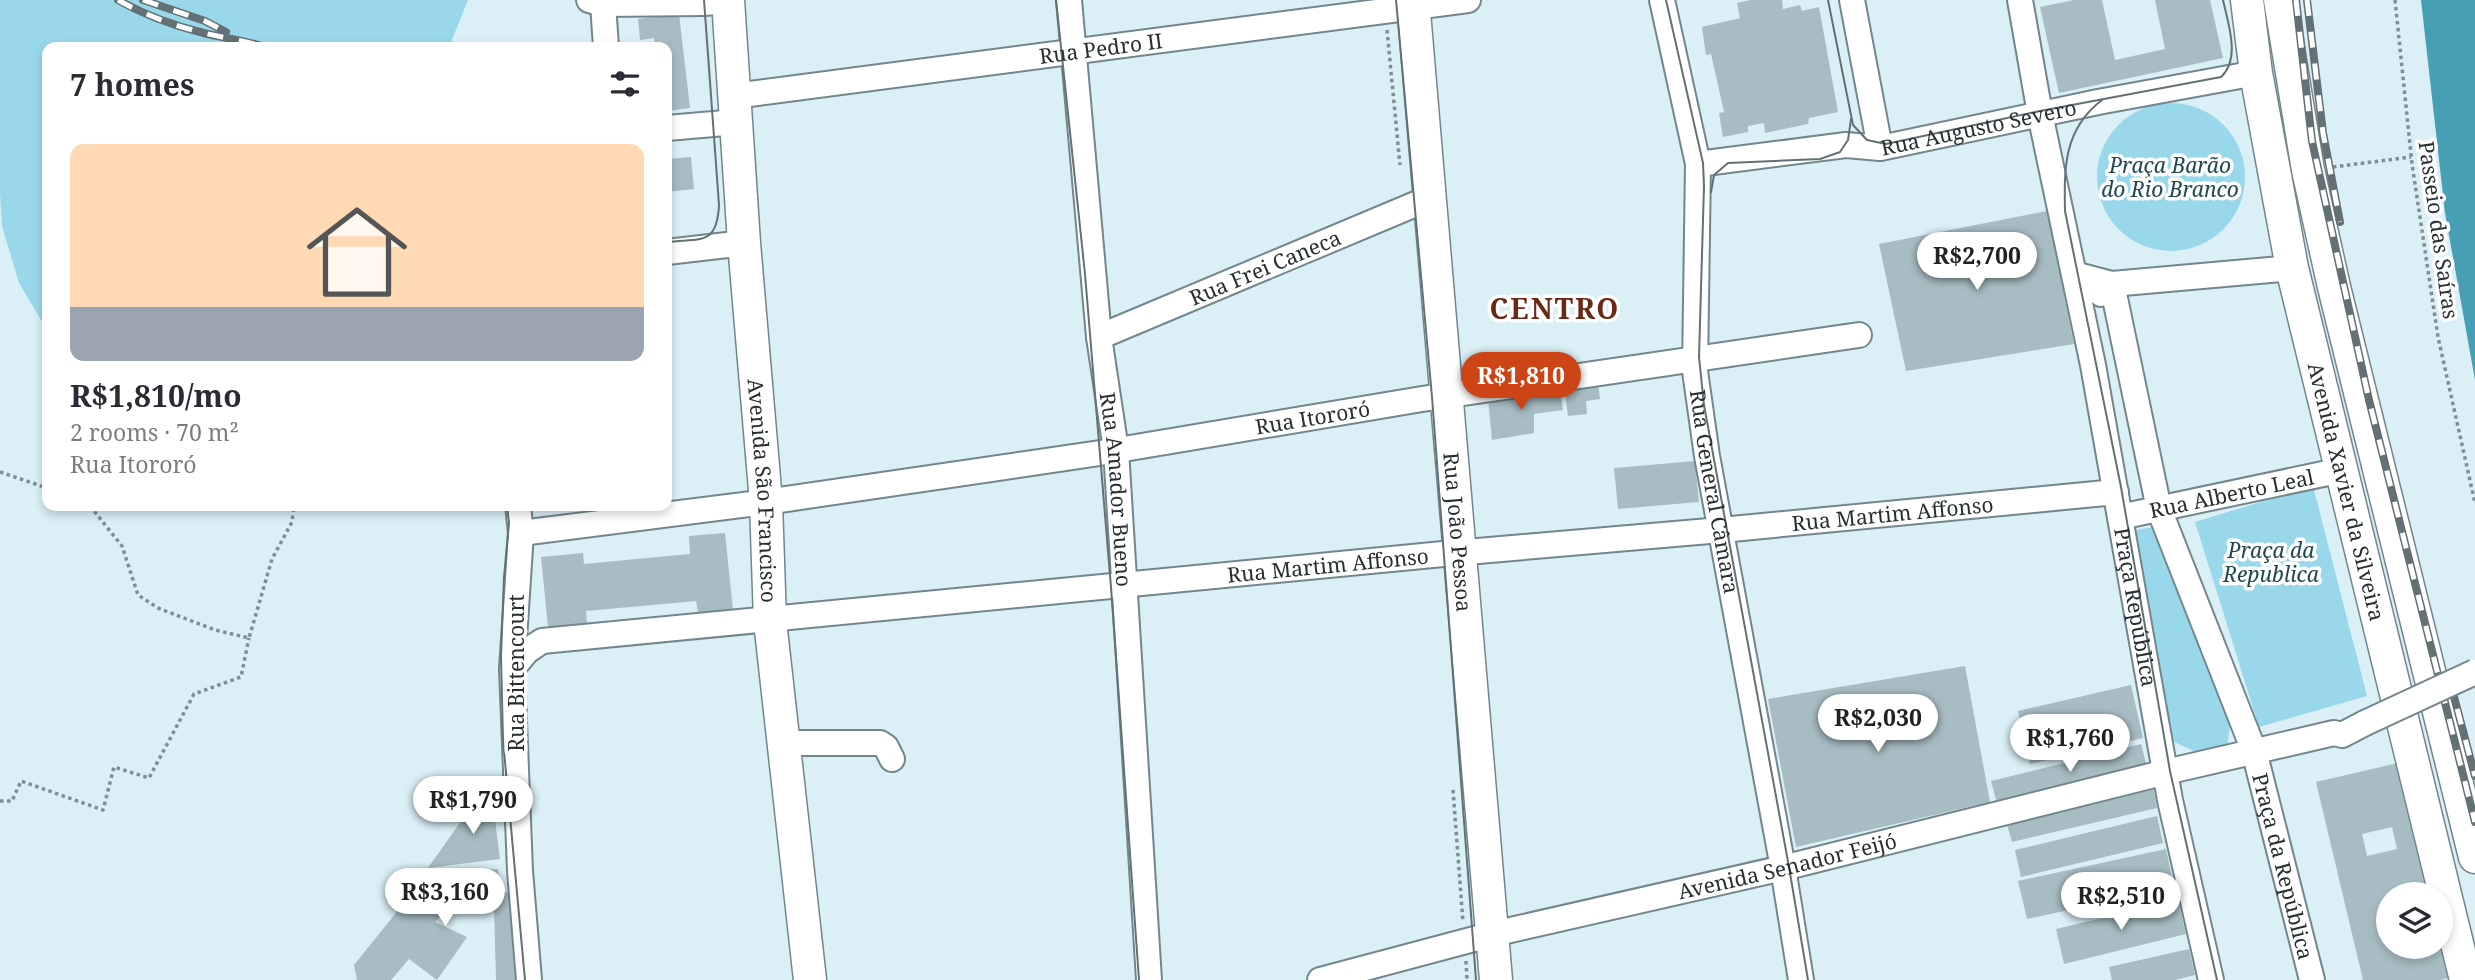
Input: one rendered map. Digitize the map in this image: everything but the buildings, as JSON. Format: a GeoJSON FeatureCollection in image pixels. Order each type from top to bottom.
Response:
{"type":"FeatureCollection","features":[{"type":"Feature","properties":{"kind":"main road","name":"Avenida São Francisco"},"geometry":{"type":"LineString","coordinates":[[728,0],[744,243],[766,502],[770,621],[810,980]]}},
{"type":"Feature","properties":{"kind":"main road","name":"Avenida Xavier da Silveira"},"geometry":{"type":"LineString","coordinates":[[2247,0],[2256,73],[2292,268],[2466,980]]}},
{"type":"Feature","properties":{"kind":"main road","name":"Avenida Xavier da Silveira"},"geometry":{"type":"LineString","coordinates":[[2280,0],[2308,170],[2334,286],[2475,857]]}},
{"type":"Feature","properties":{"kind":"main road","name":"Rua João Pessoa"},"geometry":{"type":"LineString","coordinates":[[1413,4],[1496,980]]}},
{"type":"Feature","properties":{"kind":"street"},"geometry":{"type":"LineString","coordinates":[[605,42],[596,2],[704,3],[728,0]]}},
{"type":"Feature","properties":{"kind":"street","name":"Rua Amador Bueno"},"geometry":{"type":"LineString","coordinates":[[1069,0],[1100,337],[1116,450],[1149,980]]}},
{"type":"Feature","properties":{"kind":"street","name":"Rua Pedro II"},"geometry":{"type":"LineString","coordinates":[[672,127],[736,109],[1074,52],[1413,4],[1468,0]]}},
{"type":"Feature","properties":{"kind":"street","name":"Rua General Câmara"},"geometry":{"type":"LineString","coordinates":[[1662,0],[1698,164],[1694,358],[1707,456],[1801,980]]}},
{"type":"Feature","properties":{"kind":"street"},"geometry":{"type":"LineString","coordinates":[[1852,0],[1880,148]]}},
{"type":"Feature","properties":{"kind":"street","name":"Praça República"},"geometry":{"type":"LineString","coordinates":[[2020,0],[2040,114],[2083,315],[2165,773],[2211,980]]}},
{"type":"Feature","properties":{"kind":"street","name":"Rua Augusto Severo"},"geometry":{"type":"LineString","coordinates":[[1698,164],[1846,145],[1880,148],[2256,73]]}},
{"type":"Feature","properties":{"kind":"street","name":"Rua Frei Caneca"},"geometry":{"type":"LineString","coordinates":[[1100,337],[1430,198]]}},
{"type":"Feature","properties":{"kind":"street"},"geometry":{"type":"LineString","coordinates":[[672,251],[744,243]]}},
{"type":"Feature","properties":{"kind":"street"},"geometry":{"type":"LineString","coordinates":[[2074,274],[2112,284],[2292,268]]}},
{"type":"Feature","properties":{"kind":"street"},"geometry":{"type":"LineString","coordinates":[[2083,315],[2085,309],[2112,284]]}},
{"type":"Feature","properties":{"kind":"street","name":"Praça República"},"geometry":{"type":"LineString","coordinates":[[2112,284],[2159,509],[2254,751]]}},
{"type":"Feature","properties":{"kind":"street","name":"Rua Itororó"},"geometry":{"type":"LineString","coordinates":[[521,533],[766,502],[1116,450],[1694,358],[1859,335]]}},
{"type":"Feature","properties":{"kind":"street","name":"Rua Alberto Leal"},"geometry":{"type":"LineString","coordinates":[[2120,516],[2342,470]]}},
{"type":"Feature","properties":{"kind":"street","name":"Rua Martim Affonso"},"geometry":{"type":"LineString","coordinates":[[542,641],[2116,492]]}},
{"type":"Feature","properties":{"kind":"street","name":"Rua Bittencourt"},"geometry":{"type":"LineString","coordinates":[[519,511],[521,533],[512,668],[520,872],[529,980]]}},
{"type":"Feature","properties":{"kind":"street"},"geometry":{"type":"LineString","coordinates":[[514,623],[530,636],[542,641]]}},
{"type":"Feature","properties":{"kind":"street"},"geometry":{"type":"LineString","coordinates":[[512,668],[527,651],[542,641]]}},
{"type":"Feature","properties":{"kind":"street","name":"Avenida Senador Feijó"},"geometry":{"type":"LineString","coordinates":[[1320,980],[1493,934],[1783,868],[2254,751],[2334,733],[2342,735],[2475,672]]}},
{"type":"Feature","properties":{"kind":"street"},"geometry":{"type":"LineString","coordinates":[[784,743],[880,743],[886,747],[892,759]]}},
{"type":"Feature","properties":{"kind":"street","name":"Praça da República"},"geometry":{"type":"LineString","coordinates":[[2254,751],[2312,980]]}},
{"type":"Feature","properties":{"kind":"path","name":"Passeio das Saíras"},"geometry":{"type":"LineString","coordinates":[[2395,0],[2411,156],[2438,337],[2475,503]]}},
{"type":"Feature","properties":{"kind":"path"},"geometry":{"type":"LineString","coordinates":[[2308,170],[2411,156]]}},
{"type":"Feature","properties":{"kind":"path"},"geometry":{"type":"LineString","coordinates":[[0,472],[42,486]]}},
{"type":"Feature","properties":{"kind":"path"},"geometry":{"type":"LineString","coordinates":[[94,511],[121,546],[138,595],[158,608],[215,630],[249,638]]}},
{"type":"Feature","properties":{"kind":"path"},"geometry":{"type":"LineString","coordinates":[[0,801],[12,801],[21,781],[103,810],[114,767],[149,778],[194,694],[241,677],[249,638],[272,559],[292,522],[293,511]]}},
{"type":"Feature","properties":{"kind":"green space"},"geometry":{"type":"Polygon","coordinates":[[[0,0],[468,0],[451,42],[42,42],[42,322],[19,283],[2,226],[0,0]]]}},
{"type":"Feature","properties":{"kind":"green space","name":"Praça Barão do Rio Branco"},"geometry":{"type":"Polygon","coordinates":[[[2171,103],[2199,109],[2223,125],[2239,149],[2245,177],[2239,205],[2223,229],[2199,245],[2171,251],[2143,245],[2119,229],[2103,205],[2097,177],[2103,149],[2119,125],[2143,109],[2171,103]]]}},
{"type":"Feature","properties":{"kind":"green space","name":"Praça da Republica"},"geometry":{"type":"Polygon","coordinates":[[[2313,486],[2367,696],[2259,727],[2195,522],[2313,486]]]}},
{"type":"Feature","properties":{"kind":"green space","name":"Praça da Republica"},"geometry":{"type":"Polygon","coordinates":[[[2155,527],[2231,718],[2227,747],[2198,753],[2168,739],[2128,531],[2155,527]]]}},
{"type":"Feature","properties":{"kind":"shaded area"},"geometry":{"type":"Polygon","coordinates":[[[2421,0],[2475,0],[2475,380],[2445,213],[2421,0]]]}},
{"type":"Feature","properties":{"kind":"tram line"},"geometry":{"type":"LineString","coordinates":[[672,242],[698,239],[711,234],[718,218],[704,0]]}},
{"type":"Feature","properties":{"kind":"tram line"},"geometry":{"type":"LineString","coordinates":[[1056,0],[1085,274],[1139,980]]}},
{"type":"Feature","properties":{"kind":"tram line"},"geometry":{"type":"LineString","coordinates":[[1396,0],[1432,397],[1476,980]]}},
{"type":"Feature","properties":{"kind":"tram line"},"geometry":{"type":"LineString","coordinates":[[1666,0],[1703,163],[1699,357],[1704,405],[1808,980]]}},
{"type":"Feature","properties":{"kind":"tram line"},"geometry":{"type":"LineString","coordinates":[[1828,0],[1853,125],[1867,140],[1886,144],[2040,111],[2221,77],[2227,69],[2232,51],[2223,0]]}},
{"type":"Feature","properties":{"kind":"tram line"},"geometry":{"type":"LineString","coordinates":[[2102,100],[2089,111],[2073,136],[2066,164],[2065,211],[2121,487],[2170,771],[2217,980]]}},
{"type":"Feature","properties":{"kind":"tram line"},"geometry":{"type":"LineString","coordinates":[[1711,192],[1714,175],[1728,163],[1820,159],[1840,152],[1848,140],[1851,119]]}},
{"type":"Feature","properties":{"kind":"tram line"},"geometry":{"type":"LineString","coordinates":[[508,511],[501,656],[503,740],[525,980]]}},
{"type":"Feature","properties":{"kind":"railway"},"geometry":{"type":"LineString","coordinates":[[118,0],[179,26],[244,42]]}},
{"type":"Feature","properties":{"kind":"railway"},"geometry":{"type":"LineString","coordinates":[[143,0],[205,21],[226,32]]}},
{"type":"Feature","properties":{"kind":"railway"},"geometry":{"type":"LineString","coordinates":[[2296,0],[2312,141],[2369,400],[2475,822]]}},
{"type":"Feature","properties":{"kind":"railway"},"geometry":{"type":"LineString","coordinates":[[2307,0],[2323,133],[2340,222]]}},
{"type":"Feature","properties":{"kind":"railway"},"geometry":{"type":"LineString","coordinates":[[2449,678],[2475,776]]}},
{"type":"Feature","properties":{"kind":"district","name":"CENTRO"},"geometry":{"type":"Point","coordinates":[1555,308]}}]}
